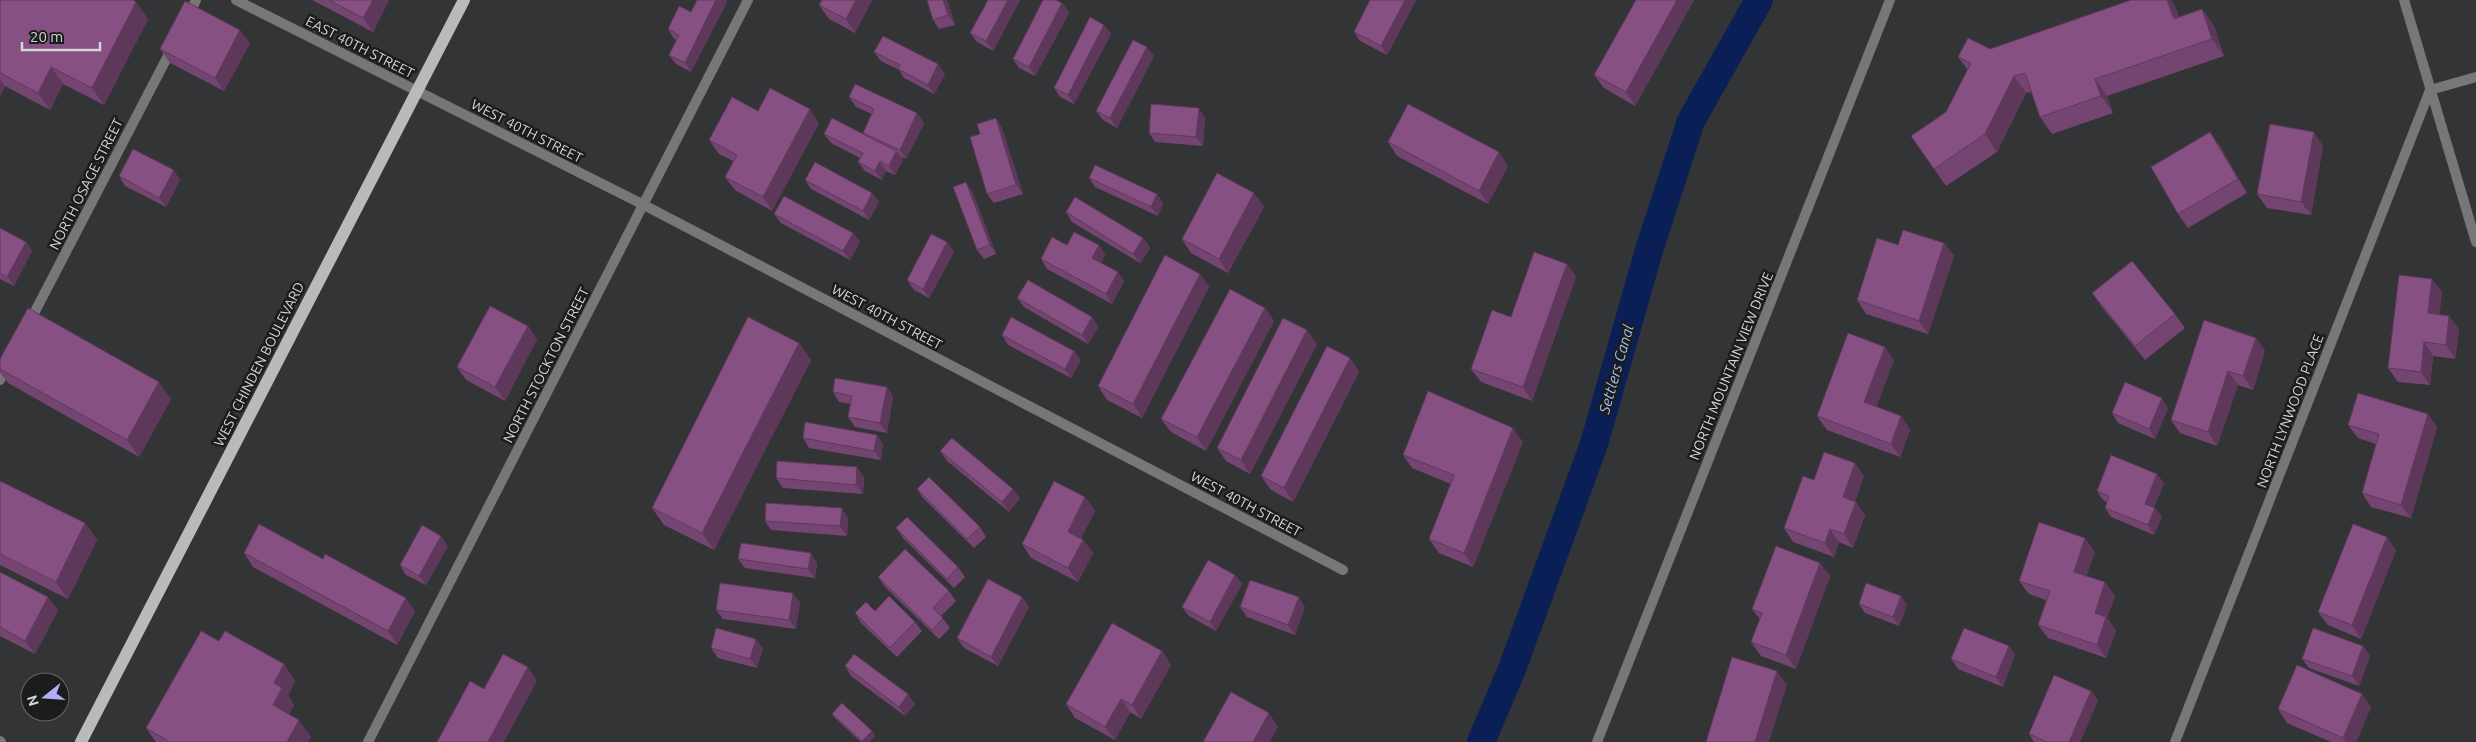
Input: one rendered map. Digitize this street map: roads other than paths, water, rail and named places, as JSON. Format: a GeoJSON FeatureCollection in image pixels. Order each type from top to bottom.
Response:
{"type":"FeatureCollection","features":[{"type":"Feature","properties":{"kind":"main road","name":"WEST CHINDEN BOULEVARD"},"geometry":{"type":"LineString","coordinates":[[81,742],[464,0]]}},
{"type":"Feature","properties":{"kind":"street","name":"NORTH OSAGE STREET"},"geometry":{"type":"LineString","coordinates":[[23,336],[196,0]]}},
{"type":"Feature","properties":{"kind":"street","name":"EAST 40TH STREET"},"geometry":{"type":"LineString","coordinates":[[236,0],[417,91]]}},
{"type":"Feature","properties":{"kind":"street","name":"NORTH STOCKTON STREET"},"geometry":{"type":"LineString","coordinates":[[368,742],[748,0]]}},
{"type":"Feature","properties":{"kind":"street","name":"NORTH MOUNTAIN VIEW DRIVE"},"geometry":{"type":"LineString","coordinates":[[1597,742],[1890,0]]}},
{"type":"Feature","properties":{"kind":"street"},"geometry":{"type":"LineString","coordinates":[[2404,0],[2476,242]]}},
{"type":"Feature","properties":{"kind":"street"},"geometry":{"type":"LineString","coordinates":[[2430,90],[2476,77]]}},
{"type":"Feature","properties":{"kind":"street","name":"NORTH LYNWOOD PLACE"},"geometry":{"type":"LineString","coordinates":[[2175,742],[2430,90]]}},
{"type":"Feature","properties":{"kind":"street","name":"WEST 40TH STREET"},"geometry":{"type":"LineString","coordinates":[[417,91],[644,205],[1343,570]]}},
{"type":"Feature","properties":{"kind":"street"},"geometry":{"type":"LineString","coordinates":[[0,380],[14,353]]}},
{"type":"Feature","properties":{"kind":"waterway","name":"Settlers Canal"},"geometry":{"type":"LineString","coordinates":[[1481,742],[1512,669],[1594,444],[1649,250],[1691,121],[1759,0]]}}]}
